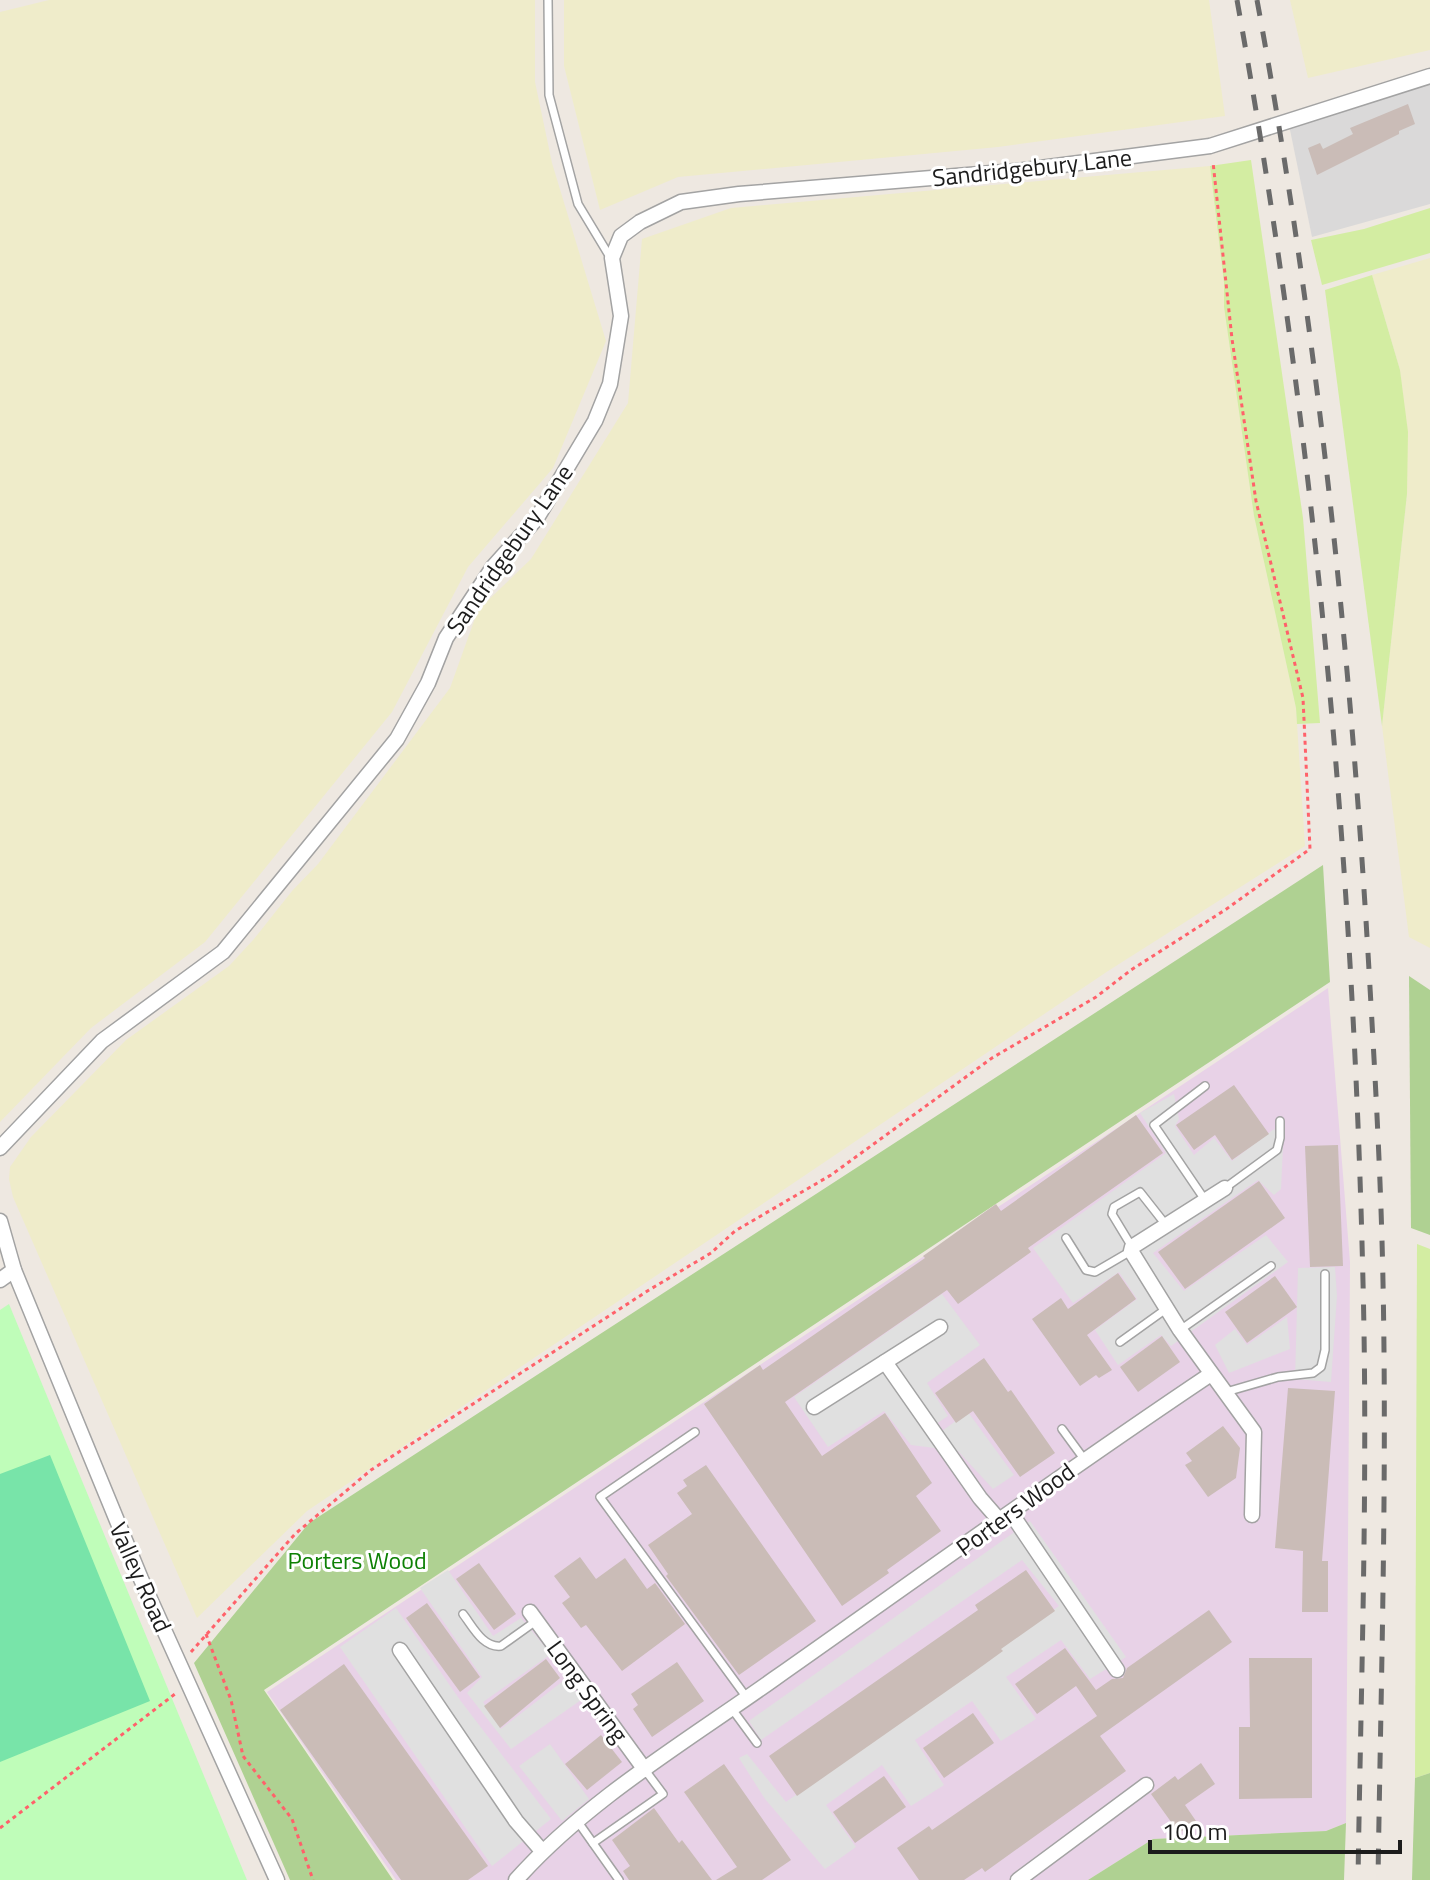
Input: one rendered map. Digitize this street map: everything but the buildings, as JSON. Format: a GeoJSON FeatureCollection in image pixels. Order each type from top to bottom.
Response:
{"type":"FeatureCollection","features":[{"type":"Feature","properties":{"kind":"street","name":"Sandridgebury Lane"},"geometry":{"type":"LineString","coordinates":[[0,1148],[102,1041],[223,952],[397,739],[428,683],[446,638],[493,567],[537,518],[595,421],[610,384],[621,316],[612,258],[621,236],[640,222],[681,202],[739,194],[1016,171],[1210,146],[1430,76]]}},
{"type":"Feature","properties":{"kind":"street"},"geometry":{"type":"LineString","coordinates":[[1225,1188],[1132,1249],[1166,1309],[1254,1432],[1252,1515]]}},
{"type":"Feature","properties":{"kind":"street"},"geometry":{"type":"LineString","coordinates":[[0,1221],[14,1270],[0,1280]]}},
{"type":"Feature","properties":{"kind":"street","name":"Valley Road"},"geometry":{"type":"LineString","coordinates":[[14,1270],[141,1579],[277,1880]]}},
{"type":"Feature","properties":{"kind":"street"},"geometry":{"type":"LineString","coordinates":[[814,1407],[940,1327]]}},
{"type":"Feature","properties":{"kind":"street"},"geometry":{"type":"LineString","coordinates":[[885,1362],[980,1498],[1005,1517],[1036,1550],[1117,1670]]}},
{"type":"Feature","properties":{"kind":"street","name":"Porters Wood"},"geometry":{"type":"LineString","coordinates":[[516,1880],[542,1851],[645,1770],[1084,1459],[1211,1374]]}},
{"type":"Feature","properties":{"kind":"street","name":"Long Spring"},"geometry":{"type":"LineString","coordinates":[[533,1616],[645,1770]]}},
{"type":"Feature","properties":{"kind":"street"},"geometry":{"type":"LineString","coordinates":[[400,1650],[516,1821],[542,1851]]}},
{"type":"Feature","properties":{"kind":"street"},"geometry":{"type":"LineString","coordinates":[[1018,1880],[1146,1785]]}},
{"type":"Feature","properties":{"kind":"lane"},"geometry":{"type":"LineString","coordinates":[[548,0],[549,95],[578,204],[612,258]]}},
{"type":"Feature","properties":{"kind":"lane"},"geometry":{"type":"LineString","coordinates":[[1205,1086],[1154,1125],[1205,1200]]}},
{"type":"Feature","properties":{"kind":"lane"},"geometry":{"type":"LineString","coordinates":[[1225,1188],[1277,1150],[1280,1121]]}},
{"type":"Feature","properties":{"kind":"lane"},"geometry":{"type":"LineString","coordinates":[[1066,1238],[1086,1270],[1095,1272],[1132,1249],[1112,1214],[1114,1207],[1140,1192],[1166,1225]]}},
{"type":"Feature","properties":{"kind":"lane"},"geometry":{"type":"LineString","coordinates":[[1180,1330],[1271,1266]]}},
{"type":"Feature","properties":{"kind":"lane"},"geometry":{"type":"LineString","coordinates":[[1224,1393],[1278,1377],[1313,1373],[1321,1367],[1325,1350],[1325,1274]]}},
{"type":"Feature","properties":{"kind":"lane"},"geometry":{"type":"LineString","coordinates":[[1120,1342],[1166,1309]]}},
{"type":"Feature","properties":{"kind":"lane"},"geometry":{"type":"LineString","coordinates":[[1062,1429],[1084,1459]]}},
{"type":"Feature","properties":{"kind":"lane"},"geometry":{"type":"LineString","coordinates":[[695,1432],[600,1497],[747,1698]]}},
{"type":"Feature","properties":{"kind":"lane"},"geometry":{"type":"LineString","coordinates":[[463,1614],[488,1645],[494,1647],[501,1646],[533,1616]]}},
{"type":"Feature","properties":{"kind":"lane"},"geometry":{"type":"LineString","coordinates":[[732,1709],[757,1743]]}},
{"type":"Feature","properties":{"kind":"lane"},"geometry":{"type":"LineString","coordinates":[[593,1843],[663,1794],[645,1770]]}},
{"type":"Feature","properties":{"kind":"lane"},"geometry":{"type":"LineString","coordinates":[[578,1822],[619,1880]]}},
{"type":"Feature","properties":{"kind":"path"},"geometry":{"type":"LineString","coordinates":[[181,1666],[205,1634],[295,1534],[371,1470],[711,1253],[735,1231],[831,1175],[992,1058],[1096,997],[1310,849],[1303,698],[1256,501],[1232,339],[1210,146]]}},
{"type":"Feature","properties":{"kind":"path"},"geometry":{"type":"LineString","coordinates":[[205,1634],[231,1700],[243,1756],[292,1819],[313,1880]]}},
{"type":"Feature","properties":{"kind":"path"},"geometry":{"type":"LineString","coordinates":[[0,1828],[189,1683]]}},
{"type":"Feature","properties":{"kind":"shaded area"},"geometry":{"type":"Polygon","coordinates":[[[49,0],[535,0],[535,82],[552,163],[606,341],[553,468],[468,567],[392,712],[205,942],[91,1028],[0,1122],[0,12],[49,0]]]}},
{"type":"Feature","properties":{"kind":"shaded area"},"geometry":{"type":"Polygon","coordinates":[[[564,0],[1209,0],[1225,116],[998,147],[678,177],[600,210],[564,66],[564,0]]]}},
{"type":"Feature","properties":{"kind":"shaded area"},"geometry":{"type":"Polygon","coordinates":[[[1290,0],[1430,0],[1430,50],[1308,78],[1290,0]]]}},
{"type":"Feature","properties":{"kind":"shaded area"},"geometry":{"type":"Polygon","coordinates":[[[1430,83],[1430,204],[1312,237],[1289,125],[1430,83]]]}},
{"type":"Feature","properties":{"kind":"shaded area"},"geometry":{"type":"Polygon","coordinates":[[[1210,166],[1224,307],[1254,516],[1296,708],[1305,846],[1108,971],[307,1511],[197,1618],[13,1197],[10,1167],[31,1137],[126,1040],[229,966],[254,939],[318,864],[450,688],[478,610],[531,559],[628,403],[642,239],[731,208],[1210,166]]]}},
{"type":"Feature","properties":{"kind":"shaded area"},"geometry":{"type":"Polygon","coordinates":[[[1430,258],[1430,948],[1409,937],[1382,726],[1407,494],[1400,370],[1372,275],[1430,258]]]}},
{"type":"Feature","properties":{"kind":"shaded area"},"geometry":{"type":"Polygon","coordinates":[[[1328,988],[1350,1262],[1346,1823],[1326,1831],[1153,1839],[1088,1880],[396,1880],[267,1692],[1328,988]]]}},
{"type":"Feature","properties":{"kind":"shaded area"},"geometry":{"type":"Polygon","coordinates":[[[1174,1094],[1179,1119],[1175,1126],[1194,1155],[1214,1138],[1232,1161],[1274,1129],[1283,1146],[1281,1189],[1274,1195],[1258,1180],[1153,1253],[1184,1291],[1266,1235],[1288,1262],[1171,1346],[1161,1335],[1118,1365],[1095,1330],[1137,1299],[1119,1272],[1073,1303],[1033,1248],[1166,1153],[1140,1113],[1174,1094]]]}},
{"type":"Feature","properties":{"kind":"shaded area"},"geometry":{"type":"Polygon","coordinates":[[[1335,1267],[1337,1296],[1331,1382],[1295,1379],[1298,1268],[1335,1267]]]}},
{"type":"Feature","properties":{"kind":"shaded area"},"geometry":{"type":"Polygon","coordinates":[[[942,1294],[980,1345],[927,1383],[948,1416],[936,1424],[942,1431],[968,1412],[1014,1475],[993,1489],[958,1451],[911,1445],[884,1411],[828,1447],[794,1397],[942,1294]]]}},
{"type":"Feature","properties":{"kind":"shaded area"},"geometry":{"type":"Polygon","coordinates":[[[1287,1317],[1290,1349],[1229,1373],[1215,1345],[1235,1329],[1247,1345],[1287,1317]]]}},
{"type":"Feature","properties":{"kind":"shaded area"},"geometry":{"type":"Polygon","coordinates":[[[1030,1521],[1126,1657],[1090,1679],[1061,1640],[1006,1677],[1036,1719],[1001,1741],[972,1701],[915,1740],[944,1785],[911,1806],[882,1765],[826,1805],[856,1847],[825,1869],[765,1799],[739,1758],[747,1754],[786,1802],[1059,1606],[1022,1560],[761,1740],[749,1721],[1030,1521]]]}},
{"type":"Feature","properties":{"kind":"shaded area"},"geometry":{"type":"Polygon","coordinates":[[[448,1570],[493,1636],[521,1618],[551,1654],[483,1702],[501,1729],[567,1678],[581,1700],[511,1749],[467,1693],[482,1677],[420,1588],[448,1570]]]}},
{"type":"Feature","properties":{"kind":"shaded area"},"geometry":{"type":"Polygon","coordinates":[[[396,1608],[460,1700],[551,1819],[492,1866],[340,1647],[396,1608]]]}},
{"type":"Feature","properties":{"kind":"shaded area"},"geometry":{"type":"Polygon","coordinates":[[[550,1744],[589,1799],[562,1821],[519,1766],[550,1744]]]}},
{"type":"Feature","properties":{"kind":"green space"},"geometry":{"type":"Polygon","coordinates":[[[1251,160],[1303,518],[1320,723],[1297,724],[1254,516],[1224,307],[1210,166],[1251,160]]]}},
{"type":"Feature","properties":{"kind":"green space"},"geometry":{"type":"Polygon","coordinates":[[[1430,208],[1430,253],[1322,285],[1311,240],[1364,229],[1430,208]]]}},
{"type":"Feature","properties":{"kind":"green space"},"geometry":{"type":"Polygon","coordinates":[[[1372,275],[1400,370],[1408,432],[1407,494],[1382,726],[1325,290],[1372,275]]]}},
{"type":"Feature","properties":{"kind":"green space","name":"Porters Wood"},"geometry":{"type":"Polygon","coordinates":[[[1323,865],[1330,982],[264,1690],[393,1880],[290,1880],[194,1663],[309,1523],[1323,865]]]}},
{"type":"Feature","properties":{"kind":"green space"},"geometry":{"type":"Polygon","coordinates":[[[1409,976],[1430,990],[1430,1235],[1411,1228],[1409,976]]]}},
{"type":"Feature","properties":{"kind":"green space"},"geometry":{"type":"Polygon","coordinates":[[[1417,1244],[1430,1249],[1430,1773],[1415,1778],[1417,1244]]]}},
{"type":"Feature","properties":{"kind":"green space"},"geometry":{"type":"Polygon","coordinates":[[[9,1304],[247,1880],[0,1880],[0,1310],[9,1304]]]}},
{"type":"Feature","properties":{"kind":"green space"},"geometry":{"type":"Polygon","coordinates":[[[50,1455],[150,1701],[0,1762],[0,1474],[50,1455]]]}},
{"type":"Feature","properties":{"kind":"green space"},"geometry":{"type":"Polygon","coordinates":[[[1430,1773],[1430,1880],[1412,1880],[1415,1778],[1430,1773]]]}},
{"type":"Feature","properties":{"kind":"green space"},"geometry":{"type":"Polygon","coordinates":[[[1346,1823],[1344,1880],[1088,1880],[1153,1839],[1326,1831],[1346,1823]]]}},
{"type":"Feature","properties":{"kind":"railway"},"geometry":{"type":"LineString","coordinates":[[1237,0],[1264,159],[1308,479],[1339,799],[1350,960],[1358,1121],[1365,1432],[1358,1880]]}},
{"type":"Feature","properties":{"kind":"railway"},"geometry":{"type":"LineString","coordinates":[[1257,0],[1297,241],[1328,483],[1361,848],[1376,1087],[1383,1282],[1384,1506],[1378,1880]]}}]}
